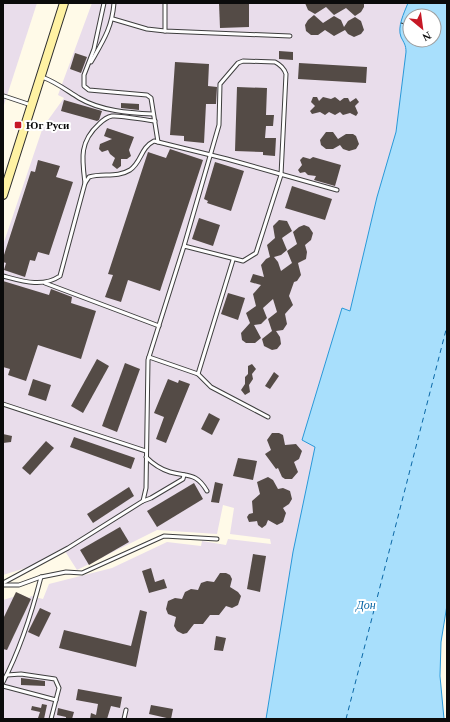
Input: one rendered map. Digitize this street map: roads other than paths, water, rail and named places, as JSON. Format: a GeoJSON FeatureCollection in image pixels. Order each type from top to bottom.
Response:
{"type":"FeatureCollection","features":[{"type":"Feature","properties":{"kind":"main road"},"geometry":{"type":"LineString","coordinates":[[3,195],[6,177],[64,3]]}},
{"type":"Feature","properties":{"kind":"lane"},"geometry":{"type":"LineString","coordinates":[[104,3],[94,49],[84,76],[84,86],[89,90],[147,95],[151,98],[158,142]]}},
{"type":"Feature","properties":{"kind":"lane"},"geometry":{"type":"LineString","coordinates":[[86,70],[103,42],[113,19],[114,3]]}},
{"type":"Feature","properties":{"kind":"lane"},"geometry":{"type":"LineString","coordinates":[[165,3],[165,31]]}},
{"type":"Feature","properties":{"kind":"lane"},"geometry":{"type":"LineString","coordinates":[[113,19],[147,29],[165,31],[290,36]]}},
{"type":"Feature","properties":{"kind":"lane"},"geometry":{"type":"LineString","coordinates":[[143,501],[146,488],[149,357],[184,246],[219,125],[220,84],[238,63],[243,61],[274,62],[284,68],[286,74],[281,174],[256,253],[243,261],[233,260],[184,246]]}},
{"type":"Feature","properties":{"kind":"lane"},"geometry":{"type":"LineString","coordinates":[[40,76],[67,88],[79,98],[116,111],[153,114]]}},
{"type":"Feature","properties":{"kind":"lane"},"geometry":{"type":"LineString","coordinates":[[4,96],[31,105]]}},
{"type":"Feature","properties":{"kind":"lane"},"geometry":{"type":"LineString","coordinates":[[85,183],[82,160],[83,148],[90,132],[104,120],[112,116],[155,121]]}},
{"type":"Feature","properties":{"kind":"lane"},"geometry":{"type":"LineString","coordinates":[[44,283],[60,276],[85,183],[89,177],[122,174],[127,172],[139,161],[146,145],[154,141],[211,155],[337,190]]}},
{"type":"Feature","properties":{"kind":"lane"},"geometry":{"type":"LineString","coordinates":[[198,374],[233,260]]}},
{"type":"Feature","properties":{"kind":"lane"},"geometry":{"type":"LineString","coordinates":[[3,276],[26,282],[44,283],[159,326]]}},
{"type":"Feature","properties":{"kind":"lane"},"geometry":{"type":"LineString","coordinates":[[149,357],[198,374],[211,387],[268,417]]}},
{"type":"Feature","properties":{"kind":"lane"},"geometry":{"type":"LineString","coordinates":[[3,404],[146,451]]}},
{"type":"Feature","properties":{"kind":"lane"},"geometry":{"type":"LineString","coordinates":[[146,457],[155,466],[168,472],[194,476],[202,482],[207,491]]}},
{"type":"Feature","properties":{"kind":"lane"},"geometry":{"type":"LineString","coordinates":[[3,584],[68,548],[143,501],[152,498],[183,479],[184,475]]}},
{"type":"Feature","properties":{"kind":"lane"},"geometry":{"type":"LineString","coordinates":[[3,584],[19,584],[41,576],[66,572],[82,573],[164,536],[218,539]]}},
{"type":"Feature","properties":{"kind":"lane"},"geometry":{"type":"LineString","coordinates":[[3,682],[35,602],[41,576]]}},
{"type":"Feature","properties":{"kind":"lane"},"geometry":{"type":"LineString","coordinates":[[7,675],[21,674],[55,679],[59,688],[50,719]]}},
{"type":"Feature","properties":{"kind":"lane"},"geometry":{"type":"LineString","coordinates":[[3,686],[56,700]]}},
{"type":"Feature","properties":{"kind":"lane"},"geometry":{"type":"LineString","coordinates":[[124,719],[126,710]]}},
{"type":"Feature","properties":{"kind":"water","name":"Дон"},"geometry":{"type":"Polygon","coordinates":[[[408,3],[447,3],[447,605],[441,642],[440,676],[444,719],[266,719],[293,552],[315,447],[302,440],[342,308],[350,311],[377,197],[396,132],[405,48],[442,48],[442,8],[406,8],[408,3]]]}},
{"type":"Feature","properties":{"kind":"water","name":"Дон"},"geometry":{"type":"Polygon","coordinates":[[[402,20],[402,39],[400,33],[402,20]]]}},
{"type":"Feature","properties":{"kind":"place","name":"Юг Руси"},"geometry":{"type":"Point","coordinates":[18,125]}}]}
